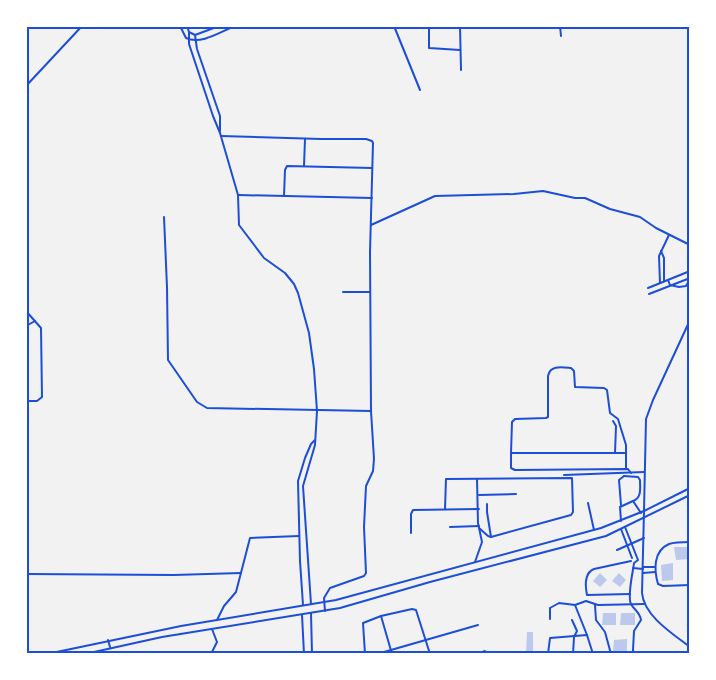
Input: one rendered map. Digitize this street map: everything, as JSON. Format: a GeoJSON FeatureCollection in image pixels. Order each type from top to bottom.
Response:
{"type":"FeatureCollection","features":[{"type":"Feature","properties":{"kind":"street"},"geometry":{"type":"LineString","coordinates":[[26,86],[82,26]]}},
{"type":"Feature","properties":{"kind":"street"},"geometry":{"type":"LineString","coordinates":[[180,26],[183,35],[188,39],[195,40],[203,39],[235,26]]}},
{"type":"Feature","properties":{"kind":"street"},"geometry":{"type":"LineString","coordinates":[[187,26],[189,32],[188,39],[208,102],[221,134],[238,195],[238,218],[242,231],[264,258],[285,273],[294,284],[309,333],[317,411],[315,440],[303,486],[311,605]]}},
{"type":"Feature","properties":{"kind":"street"},"geometry":{"type":"LineString","coordinates":[[189,32],[195,35],[219,26]]}},
{"type":"Feature","properties":{"kind":"street"},"geometry":{"type":"LineString","coordinates":[[394,26],[420,90]]}},
{"type":"Feature","properties":{"kind":"street"},"geometry":{"type":"LineString","coordinates":[[428,26],[429,48],[460,50]]}},
{"type":"Feature","properties":{"kind":"street"},"geometry":{"type":"LineString","coordinates":[[460,26],[461,70]]}},
{"type":"Feature","properties":{"kind":"street"},"geometry":{"type":"LineString","coordinates":[[560,26],[561,36]]}},
{"type":"Feature","properties":{"kind":"street"},"geometry":{"type":"LineString","coordinates":[[195,35],[220,116],[221,134]]}},
{"type":"Feature","properties":{"kind":"street"},"geometry":{"type":"LineString","coordinates":[[196,64],[202,62]]}},
{"type":"Feature","properties":{"kind":"street"},"geometry":{"type":"LineString","coordinates":[[201,81],[208,78]]}},
{"type":"Feature","properties":{"kind":"street"},"geometry":{"type":"LineString","coordinates":[[208,102],[215,100]]}},
{"type":"Feature","properties":{"kind":"street"},"geometry":{"type":"LineString","coordinates":[[221,134],[305,139],[366,139],[372,141],[370,292],[371,411],[374,465],[371,475],[366,482],[365,492],[366,573],[364,576],[330,588],[326,594],[324,611]]}},
{"type":"Feature","properties":{"kind":"street"},"geometry":{"type":"LineString","coordinates":[[304,166],[305,139]]}},
{"type":"Feature","properties":{"kind":"street"},"geometry":{"type":"LineString","coordinates":[[284,196],[286,168],[289,166],[373,168]]}},
{"type":"Feature","properties":{"kind":"street"},"geometry":{"type":"LineString","coordinates":[[370,226],[435,196],[514,194],[543,190],[575,198],[585,198],[610,209],[640,217],[656,228],[690,245]]}},
{"type":"Feature","properties":{"kind":"street"},"geometry":{"type":"LineString","coordinates":[[238,195],[372,198]]}},
{"type":"Feature","properties":{"kind":"street"},"geometry":{"type":"LineString","coordinates":[[164,217],[167,286],[167,357],[197,402],[207,408],[371,411]]}},
{"type":"Feature","properties":{"kind":"street"},"geometry":{"type":"LineString","coordinates":[[660,283],[659,258],[670,235]]}},
{"type":"Feature","properties":{"kind":"street"},"geometry":{"type":"LineString","coordinates":[[661,251],[664,258],[664,282]]}},
{"type":"Feature","properties":{"kind":"street"},"geometry":{"type":"LineString","coordinates":[[648,288],[690,272]]}},
{"type":"Feature","properties":{"kind":"street"},"geometry":{"type":"LineString","coordinates":[[670,286],[679,288],[686,286],[690,279]]}},
{"type":"Feature","properties":{"kind":"street"},"geometry":{"type":"LineString","coordinates":[[649,294],[690,279]]}},
{"type":"Feature","properties":{"kind":"street"},"geometry":{"type":"LineString","coordinates":[[668,280],[670,286]]}},
{"type":"Feature","properties":{"kind":"street"},"geometry":{"type":"LineString","coordinates":[[342,292],[370,292]]}},
{"type":"Feature","properties":{"kind":"street"},"geometry":{"type":"LineString","coordinates":[[26,312],[36,320],[41,328],[42,397],[37,401],[26,401]]}},
{"type":"Feature","properties":{"kind":"street"},"geometry":{"type":"LineString","coordinates":[[26,326],[36,320]]}},
{"type":"Feature","properties":{"kind":"street"},"geometry":{"type":"LineString","coordinates":[[690,320],[646,419],[643,568],[644,604],[661,624],[690,647]]}},
{"type":"Feature","properties":{"kind":"street"},"geometry":{"type":"LineString","coordinates":[[621,521],[619,480],[626,469],[626,453],[618,419],[610,413],[608,390],[604,388],[575,387],[574,371],[569,367],[553,368],[549,372],[548,417],[512,421],[511,468],[514,470],[626,469],[629,469],[631,473]]}},
{"type":"Feature","properties":{"kind":"street"},"geometry":{"type":"LineString","coordinates":[[614,420],[616,426],[615,453]]}},
{"type":"Feature","properties":{"kind":"street"},"geometry":{"type":"LineString","coordinates":[[303,606],[298,481],[305,458],[311,444],[315,440]]}},
{"type":"Feature","properties":{"kind":"street"},"geometry":{"type":"LineString","coordinates":[[511,453],[626,453]]}},
{"type":"Feature","properties":{"kind":"street"},"geometry":{"type":"LineString","coordinates":[[564,474],[645,472]]}},
{"type":"Feature","properties":{"kind":"street"},"geometry":{"type":"LineString","coordinates":[[621,505],[639,498],[640,480],[638,477],[624,474]]}},
{"type":"Feature","properties":{"kind":"street"},"geometry":{"type":"LineString","coordinates":[[445,509],[445,479],[570,477],[573,479],[574,505],[572,514],[491,537],[479,527],[450,527]]}},
{"type":"Feature","properties":{"kind":"street"},"geometry":{"type":"LineString","coordinates":[[475,562],[482,542],[479,527],[478,478]]}},
{"type":"Feature","properties":{"kind":"street"},"geometry":{"type":"LineString","coordinates":[[47,654],[108,640],[324,603],[594,530],[644,512],[690,488]]}},
{"type":"Feature","properties":{"kind":"street"},"geometry":{"type":"LineString","coordinates":[[478,495],[516,494]]}},
{"type":"Feature","properties":{"kind":"street"},"geometry":{"type":"LineString","coordinates":[[85,654],[162,637],[324,611],[599,539],[690,495]]}},
{"type":"Feature","properties":{"kind":"street"},"geometry":{"type":"LineString","coordinates":[[633,501],[641,513]]}},
{"type":"Feature","properties":{"kind":"street"},"geometry":{"type":"LineString","coordinates":[[588,503],[594,530]]}},
{"type":"Feature","properties":{"kind":"street"},"geometry":{"type":"LineString","coordinates":[[487,504],[491,537]]}},
{"type":"Feature","properties":{"kind":"street"},"geometry":{"type":"LineString","coordinates":[[411,533],[411,514],[413,510],[479,510]]}},
{"type":"Feature","properties":{"kind":"street"},"geometry":{"type":"LineString","coordinates":[[625,527],[637,561],[634,563],[630,594],[631,604],[640,615],[641,620],[634,632],[634,654]]}},
{"type":"Feature","properties":{"kind":"street"},"geometry":{"type":"LineString","coordinates":[[621,529],[634,563]]}},
{"type":"Feature","properties":{"kind":"street"},"geometry":{"type":"LineString","coordinates":[[217,620],[224,606],[235,594],[251,537],[299,536]]}},
{"type":"Feature","properties":{"kind":"street"},"geometry":{"type":"LineString","coordinates":[[617,550],[644,538]]}},
{"type":"Feature","properties":{"kind":"street"},"geometry":{"type":"LineString","coordinates":[[690,542],[671,543],[666,546],[657,556],[654,572],[658,584],[664,586],[690,585]]}},
{"type":"Feature","properties":{"kind":"street"},"geometry":{"type":"LineString","coordinates":[[636,557],[590,570],[586,575],[587,595],[595,605],[644,604]]}},
{"type":"Feature","properties":{"kind":"street"},"geometry":{"type":"LineString","coordinates":[[633,568],[655,567]]}},
{"type":"Feature","properties":{"kind":"street"},"geometry":{"type":"LineString","coordinates":[[643,573],[654,572]]}},
{"type":"Feature","properties":{"kind":"street"},"geometry":{"type":"LineString","coordinates":[[26,574],[174,575],[241,573]]}},
{"type":"Feature","properties":{"kind":"street"},"geometry":{"type":"LineString","coordinates":[[587,595],[630,594]]}},
{"type":"Feature","properties":{"kind":"street"},"geometry":{"type":"LineString","coordinates":[[550,619],[551,606],[559,603],[575,604],[590,601]]}},
{"type":"Feature","properties":{"kind":"street"},"geometry":{"type":"LineString","coordinates":[[575,604],[593,654]]}},
{"type":"Feature","properties":{"kind":"street"},"geometry":{"type":"LineString","coordinates":[[595,605],[596,620],[605,632],[610,653],[604,654]]}},
{"type":"Feature","properties":{"kind":"street"},"geometry":{"type":"LineString","coordinates":[[365,654],[364,623],[380,616],[415,609],[430,654]]}},
{"type":"Feature","properties":{"kind":"street"},"geometry":{"type":"LineString","coordinates":[[311,613],[312,654]]}},
{"type":"Feature","properties":{"kind":"street"},"geometry":{"type":"LineString","coordinates":[[302,615],[304,654]]}},
{"type":"Feature","properties":{"kind":"street"},"geometry":{"type":"LineString","coordinates":[[380,616],[392,654]]}},
{"type":"Feature","properties":{"kind":"street"},"geometry":{"type":"LineString","coordinates":[[572,620],[577,629],[574,636],[573,654]]}},
{"type":"Feature","properties":{"kind":"street"},"geometry":{"type":"LineString","coordinates":[[377,654],[478,625]]}},
{"type":"Feature","properties":{"kind":"street"},"geometry":{"type":"LineString","coordinates":[[211,654],[217,642],[212,629]]}},
{"type":"Feature","properties":{"kind":"street"},"geometry":{"type":"LineString","coordinates":[[548,654],[550,638],[587,635]]}},
{"type":"Feature","properties":{"kind":"street"},"geometry":{"type":"LineString","coordinates":[[108,640],[110,648]]}},
{"type":"Feature","properties":{"kind":"street"},"geometry":{"type":"LineString","coordinates":[[477,654],[485,651]]}},
{"type":"Feature","properties":{"kind":"building"},"geometry":{"type":"Polygon","coordinates":[[[674,547],[690,547],[690,559],[676,560],[674,547]]]}},
{"type":"Feature","properties":{"kind":"building"},"geometry":{"type":"Polygon","coordinates":[[[673,563],[673,580],[662,581],[661,565],[673,563]]]}},
{"type":"Feature","properties":{"kind":"building"},"geometry":{"type":"Polygon","coordinates":[[[600,573],[607,580],[600,587],[593,581],[600,573]]]}},
{"type":"Feature","properties":{"kind":"building"},"geometry":{"type":"Polygon","coordinates":[[[619,573],[626,580],[620,587],[612,581],[619,573]]]}},
{"type":"Feature","properties":{"kind":"building"},"geometry":{"type":"Polygon","coordinates":[[[603,613],[616,613],[616,625],[602,625],[603,613]]]}},
{"type":"Feature","properties":{"kind":"building"},"geometry":{"type":"Polygon","coordinates":[[[621,613],[635,613],[635,625],[620,625],[621,613]]]}},
{"type":"Feature","properties":{"kind":"building"},"geometry":{"type":"Polygon","coordinates":[[[527,632],[533,632],[533,654],[526,654],[527,632]]]}},
{"type":"Feature","properties":{"kind":"building"},"geometry":{"type":"Polygon","coordinates":[[[627,639],[627,651],[613,651],[614,640],[627,639]]]}}]}
